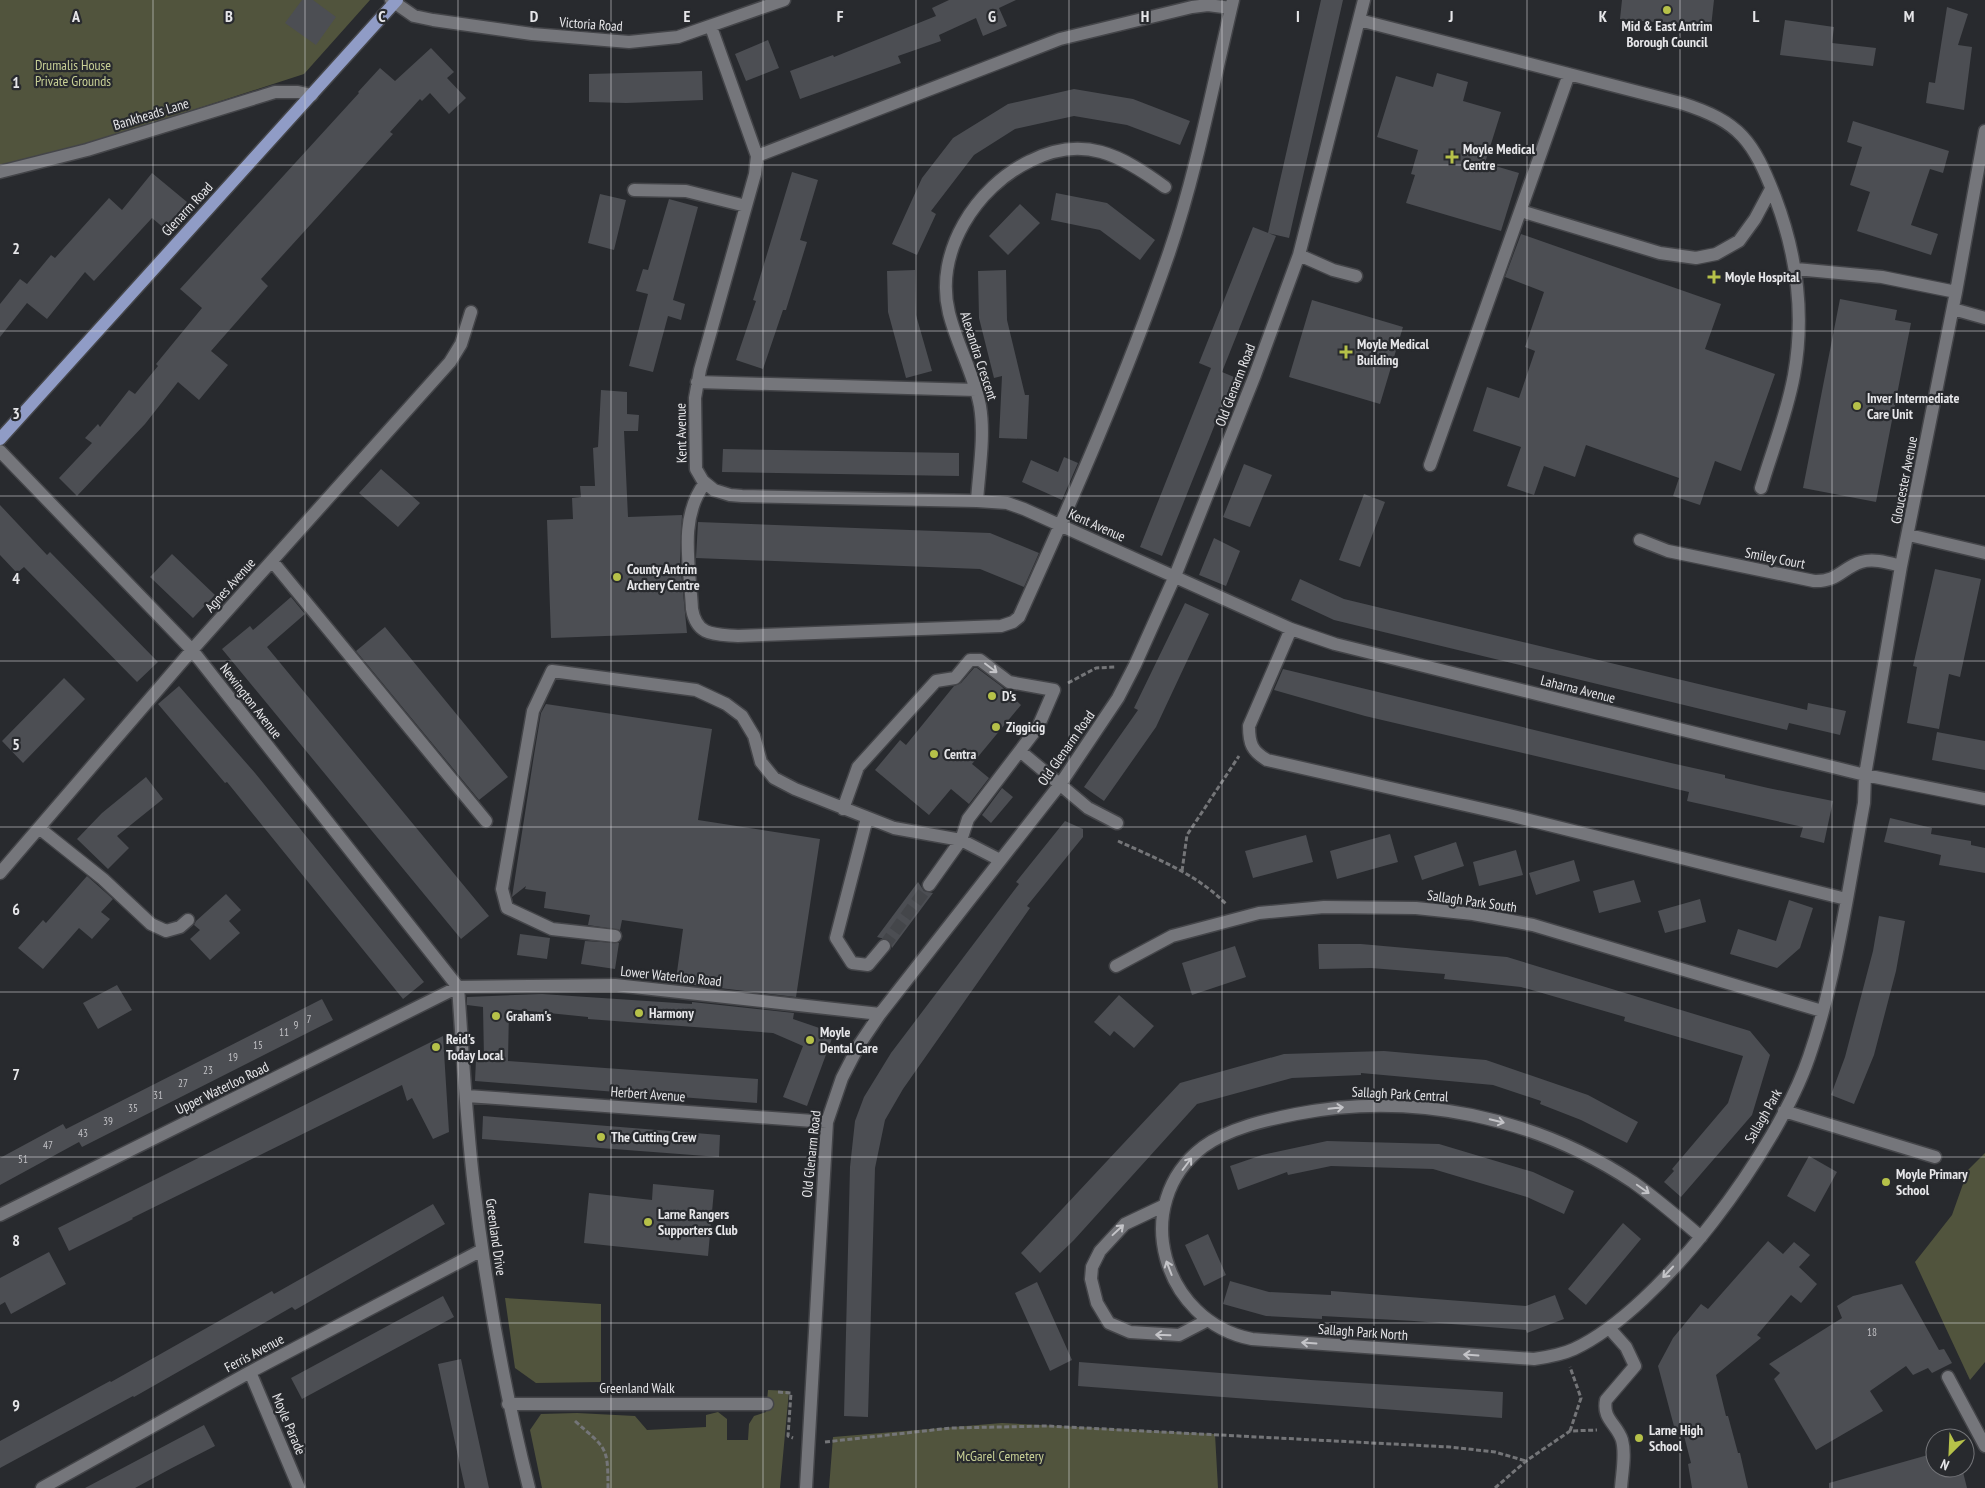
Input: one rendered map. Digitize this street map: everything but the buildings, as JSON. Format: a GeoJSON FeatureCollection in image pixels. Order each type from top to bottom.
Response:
{"type":"FeatureCollection","features":[{"type":"Feature","properties":{"kind":"main road","name":"Glenarm Road"},"geometry":{"type":"LineString","coordinates":[[0,439],[182,235],[312,95],[394,1]]}},
{"type":"Feature","properties":{"kind":"street","name":"Victoria Road"},"geometry":{"type":"LineString","coordinates":[[394,1],[414,16],[433,20],[561,36],[629,42],[654,41],[678,37],[710,28],[784,0]]}},
{"type":"Feature","properties":{"kind":"street","name":"Old Glenarm Road"},"geometry":{"type":"LineString","coordinates":[[806,1488],[827,1122],[842,1078],[859,1045],[880,1014],[1060,783],[1118,698],[1135,665],[1175,576],[1255,375],[1298,256],[1364,0]]}},
{"type":"Feature","properties":{"kind":"street"},"geometry":{"type":"LineString","coordinates":[[705,484],[696,496],[689,517],[692,609],[694,620],[698,627],[706,632],[738,636],[1001,626],[1013,622],[1019,617],[1135,346],[1169,252],[1190,181],[1232,4],[1200,5],[1069,37],[757,156]]}},
{"type":"Feature","properties":{"kind":"street"},"geometry":{"type":"LineString","coordinates":[[1359,20],[1704,110],[1724,120],[1750,143],[1762,164],[1787,229],[1796,269],[1799,325],[1794,376],[1761,488]]}},
{"type":"Feature","properties":{"kind":"street","name":"Kent Avenue"},"geometry":{"type":"LineString","coordinates":[[710,28],[757,156],[755,174],[697,382],[695,465],[705,484],[714,490],[730,495],[1008,503],[1175,576]]}},
{"type":"Feature","properties":{"kind":"street"},"geometry":{"type":"LineString","coordinates":[[1430,465],[1569,74]]}},
{"type":"Feature","properties":{"kind":"street","name":"Bankheads Lane"},"geometry":{"type":"LineString","coordinates":[[0,172],[87,150],[274,92],[298,92],[312,95]]}},
{"type":"Feature","properties":{"kind":"street","name":"Gloucester Avenue"},"geometry":{"type":"LineString","coordinates":[[1865,775],[1901,566],[1909,535],[1953,309],[1985,131]]}},
{"type":"Feature","properties":{"kind":"street","name":"Alexandra Crescent"},"geometry":{"type":"LineString","coordinates":[[978,501],[981,422],[976,390],[949,313],[948,269],[960,229],[988,191],[1008,173],[1032,159],[1054,151],[1080,148],[1104,152],[1121,159],[1165,187]]}},
{"type":"Feature","properties":{"kind":"street"},"geometry":{"type":"LineString","coordinates":[[1521,211],[1660,254],[1696,258],[1716,254],[1738,241],[1756,219],[1772,189]]}},
{"type":"Feature","properties":{"kind":"street"},"geometry":{"type":"LineString","coordinates":[[634,190],[686,191],[746,206]]}},
{"type":"Feature","properties":{"kind":"street"},"geometry":{"type":"LineString","coordinates":[[1298,256],[1332,270],[1356,276]]}},
{"type":"Feature","properties":{"kind":"street"},"geometry":{"type":"LineString","coordinates":[[1796,269],[1882,277],[1956,292]]}},
{"type":"Feature","properties":{"kind":"street"},"geometry":{"type":"LineString","coordinates":[[1953,309],[1985,318]]}},
{"type":"Feature","properties":{"kind":"street","name":"Agnes Avenue"},"geometry":{"type":"LineString","coordinates":[[0,873],[192,650],[454,356],[464,338],[471,312]]}},
{"type":"Feature","properties":{"kind":"street"},"geometry":{"type":"LineString","coordinates":[[697,382],[976,390]]}},
{"type":"Feature","properties":{"kind":"street","name":"Newington Avenue"},"geometry":{"type":"LineString","coordinates":[[0,451],[192,650],[458,987]]}},
{"type":"Feature","properties":{"kind":"street"},"geometry":{"type":"LineString","coordinates":[[1909,535],[1985,553]]}},
{"type":"Feature","properties":{"kind":"street","name":"Smiley Court"},"geometry":{"type":"LineString","coordinates":[[1640,540],[1668,551],[1814,581],[1830,580],[1862,561],[1876,561],[1901,566]]}},
{"type":"Feature","properties":{"kind":"street"},"geometry":{"type":"LineString","coordinates":[[272,561],[486,821]]}},
{"type":"Feature","properties":{"kind":"street","name":"Laharna Avenue"},"geometry":{"type":"LineString","coordinates":[[1175,576],[1291,629],[1363,652],[1865,775],[1985,799]]}},
{"type":"Feature","properties":{"kind":"street"},"geometry":{"type":"LineString","coordinates":[[1291,629],[1249,726],[1249,742],[1255,753],[1267,760],[1509,815],[1846,900]]}},
{"type":"Feature","properties":{"kind":"street"},"geometry":{"type":"LineString","coordinates":[[842,810],[858,767],[936,681],[955,678],[970,660],[980,660],[1009,682],[1054,690],[1038,727],[968,819],[961,840],[929,885]]}},
{"type":"Feature","properties":{"kind":"street"},"geometry":{"type":"LineString","coordinates":[[615,936],[552,929],[507,908],[502,889],[533,711],[552,671],[696,690],[726,704],[742,716],[754,736],[761,762],[774,778],[842,810],[894,828],[961,840],[1000,860]]}},
{"type":"Feature","properties":{"kind":"street"},"geometry":{"type":"LineString","coordinates":[[1020,751],[1088,808],[1116,823]]}},
{"type":"Feature","properties":{"kind":"street","name":"Sallagh Park"},"geometry":{"type":"LineString","coordinates":[[1520,1359],[1564,1353],[1609,1328],[1642,1300],[1701,1237],[1726,1205],[1784,1111],[1810,1057],[1822,1011],[1846,900],[1864,803],[1865,775]]}},
{"type":"Feature","properties":{"kind":"street"},"geometry":{"type":"LineString","coordinates":[[867,818],[836,938],[852,963],[868,965],[884,946]]}},
{"type":"Feature","properties":{"kind":"street"},"geometry":{"type":"LineString","coordinates":[[39,828],[103,879],[151,924],[166,931],[180,927],[188,920]]}},
{"type":"Feature","properties":{"kind":"street","name":"Sallagh Park South"},"geometry":{"type":"LineString","coordinates":[[1116,966],[1172,936],[1259,912],[1324,907],[1416,908],[1473,914],[1533,925],[1822,1011]]}},
{"type":"Feature","properties":{"kind":"street","name":"Lower Waterloo Road"},"geometry":{"type":"LineString","coordinates":[[458,987],[615,985],[880,1014]]}},
{"type":"Feature","properties":{"kind":"street","name":"Greenland Drive"},"geometry":{"type":"LineString","coordinates":[[458,987],[472,1168],[482,1250],[508,1404],[529,1488]]}},
{"type":"Feature","properties":{"kind":"street","name":"Upper Waterloo Road"},"geometry":{"type":"LineString","coordinates":[[0,1216],[458,987]]}},
{"type":"Feature","properties":{"kind":"street","name":"Herbert Avenue"},"geometry":{"type":"LineString","coordinates":[[467,1096],[827,1122]]}},
{"type":"Feature","properties":{"kind":"street","name":"Sallagh Park Central"},"geometry":{"type":"LineString","coordinates":[[1163,1206],[1172,1187],[1195,1154],[1212,1141],[1240,1129],[1271,1119],[1338,1107],[1413,1107],[1474,1115],[1506,1123],[1572,1149],[1632,1182],[1660,1201],[1701,1237]]}},
{"type":"Feature","properties":{"kind":"street"},"geometry":{"type":"LineString","coordinates":[[1784,1111],[1935,1157]]}},
{"type":"Feature","properties":{"kind":"street"},"geometry":{"type":"LineString","coordinates":[[1163,1206],[1161,1233],[1169,1270],[1187,1299],[1208,1320],[1179,1335],[1161,1336],[1130,1332],[1110,1323],[1096,1303],[1091,1279],[1092,1267],[1100,1251],[1125,1224],[1163,1206]]}},
{"type":"Feature","properties":{"kind":"street","name":"Ferris Avenue"},"geometry":{"type":"LineString","coordinates":[[42,1488],[250,1372],[482,1250]]}},
{"type":"Feature","properties":{"kind":"street","name":"Sallagh Park North"},"geometry":{"type":"LineString","coordinates":[[1208,1320],[1231,1333],[1252,1339],[1520,1359]]}},
{"type":"Feature","properties":{"kind":"street"},"geometry":{"type":"LineString","coordinates":[[1609,1328],[1626,1347],[1635,1366],[1606,1400],[1606,1414],[1622,1439],[1621,1488]]}},
{"type":"Feature","properties":{"kind":"street","name":"Moyle Parade"},"geometry":{"type":"LineString","coordinates":[[250,1372],[299,1488]]}},
{"type":"Feature","properties":{"kind":"street"},"geometry":{"type":"LineString","coordinates":[[1948,1377],[1985,1446]]}},
{"type":"Feature","properties":{"kind":"street","name":"Greenland Walk"},"geometry":{"type":"LineString","coordinates":[[508,1404],[766,1404]]}},
{"type":"Feature","properties":{"kind":"path"},"geometry":{"type":"LineString","coordinates":[[1054,690],[1096,668],[1135,665]]}},
{"type":"Feature","properties":{"kind":"path"},"geometry":{"type":"LineString","coordinates":[[1182,872],[1187,835],[1229,769],[1249,742]]}},
{"type":"Feature","properties":{"kind":"path"},"geometry":{"type":"LineString","coordinates":[[1120,842],[1182,872],[1210,888],[1224,902]]}},
{"type":"Feature","properties":{"kind":"path"},"geometry":{"type":"LineString","coordinates":[[1564,1353],[1581,1398],[1570,1430]]}},
{"type":"Feature","properties":{"kind":"path"},"geometry":{"type":"LineString","coordinates":[[766,1404],[768,1391],[791,1392],[788,1436],[808,1445],[840,1439],[951,1428],[1047,1426],[1450,1447],[1495,1452],[1526,1461]]}},
{"type":"Feature","properties":{"kind":"path"},"geometry":{"type":"LineString","coordinates":[[554,1403],[606,1449],[608,1488]]}},
{"type":"Feature","properties":{"kind":"path"},"geometry":{"type":"LineString","coordinates":[[1495,1488],[1526,1461],[1570,1430],[1590,1429],[1607,1432],[1614,1426]]}},
{"type":"Feature","properties":{"kind":"green space","name":"Drumalis House Private Grounds"},"geometry":{"type":"Polygon","coordinates":[[[0,0],[370,0],[304,74],[64,152],[0,167],[0,0]]]}},
{"type":"Feature","properties":{"kind":"green space"},"geometry":{"type":"Polygon","coordinates":[[[1985,1153],[1985,1362],[1970,1380],[1915,1262],[1952,1215],[1968,1170],[1985,1153]]]}},
{"type":"Feature","properties":{"kind":"green space"},"geometry":{"type":"Polygon","coordinates":[[[505,1298],[601,1304],[601,1382],[536,1383],[515,1368],[505,1298]]]}},
{"type":"Feature","properties":{"kind":"green space"},"geometry":{"type":"Polygon","coordinates":[[[768,1390],[789,1391],[780,1488],[542,1488],[530,1430],[541,1414],[577,1413],[635,1416],[647,1430],[706,1427],[706,1415],[718,1412],[727,1419],[727,1440],[748,1440],[749,1424],[754,1416],[766,1412],[768,1390]]]}},
{"type":"Feature","properties":{"kind":"green space","name":"McGarel Cemetery"},"geometry":{"type":"Polygon","coordinates":[[[1002,1423],[1215,1434],[1218,1488],[829,1488],[833,1437],[1002,1423]]]}},
{"type":"Feature","properties":{"kind":"tunnel"},"geometry":{"type":"LineString","coordinates":[[884,946],[929,885]]}},
{"type":"Feature","properties":{"kind":"place","name":"Mid & East Antrim Borough Council"},"geometry":{"type":"Point","coordinates":[1667,10]}},
{"type":"Feature","properties":{"kind":"place","name":"Moyle Medical Centre"},"geometry":{"type":"Point","coordinates":[1452,157]}},
{"type":"Feature","properties":{"kind":"place","name":"Moyle Hospital"},"geometry":{"type":"Point","coordinates":[1714,277]}},
{"type":"Feature","properties":{"kind":"place","name":"Moyle Medical Building"},"geometry":{"type":"Point","coordinates":[1346,352]}},
{"type":"Feature","properties":{"kind":"place","name":"Inver Intermediate Care Unit"},"geometry":{"type":"Point","coordinates":[1857,406]}},
{"type":"Feature","properties":{"kind":"place","name":"County Antrim Archery Centre"},"geometry":{"type":"Point","coordinates":[617,577]}},
{"type":"Feature","properties":{"kind":"place","name":"D's"},"geometry":{"type":"Point","coordinates":[992,696]}},
{"type":"Feature","properties":{"kind":"place","name":"Ziggicig"},"geometry":{"type":"Point","coordinates":[996,727]}},
{"type":"Feature","properties":{"kind":"place","name":"Centra"},"geometry":{"type":"Point","coordinates":[934,754]}},
{"type":"Feature","properties":{"kind":"place","name":"Harmony"},"geometry":{"type":"Point","coordinates":[639,1013]}},
{"type":"Feature","properties":{"kind":"place","name":"Graham's"},"geometry":{"type":"Point","coordinates":[496,1016]}},
{"type":"Feature","properties":{"kind":"place","name":"Moyle Dental Care"},"geometry":{"type":"Point","coordinates":[810,1040]}},
{"type":"Feature","properties":{"kind":"place","name":"Reid's Today Local"},"geometry":{"type":"Point","coordinates":[436,1047]}},
{"type":"Feature","properties":{"kind":"place","name":"The Cutting Crew"},"geometry":{"type":"Point","coordinates":[601,1137]}},
{"type":"Feature","properties":{"kind":"place","name":"Moyle Primary School"},"geometry":{"type":"Point","coordinates":[1886,1182]}},
{"type":"Feature","properties":{"kind":"place","name":"Larne Rangers Supporters Club"},"geometry":{"type":"Point","coordinates":[648,1222]}},
{"type":"Feature","properties":{"kind":"place","name":"Larne High School"},"geometry":{"type":"Point","coordinates":[1639,1438]}}]}
